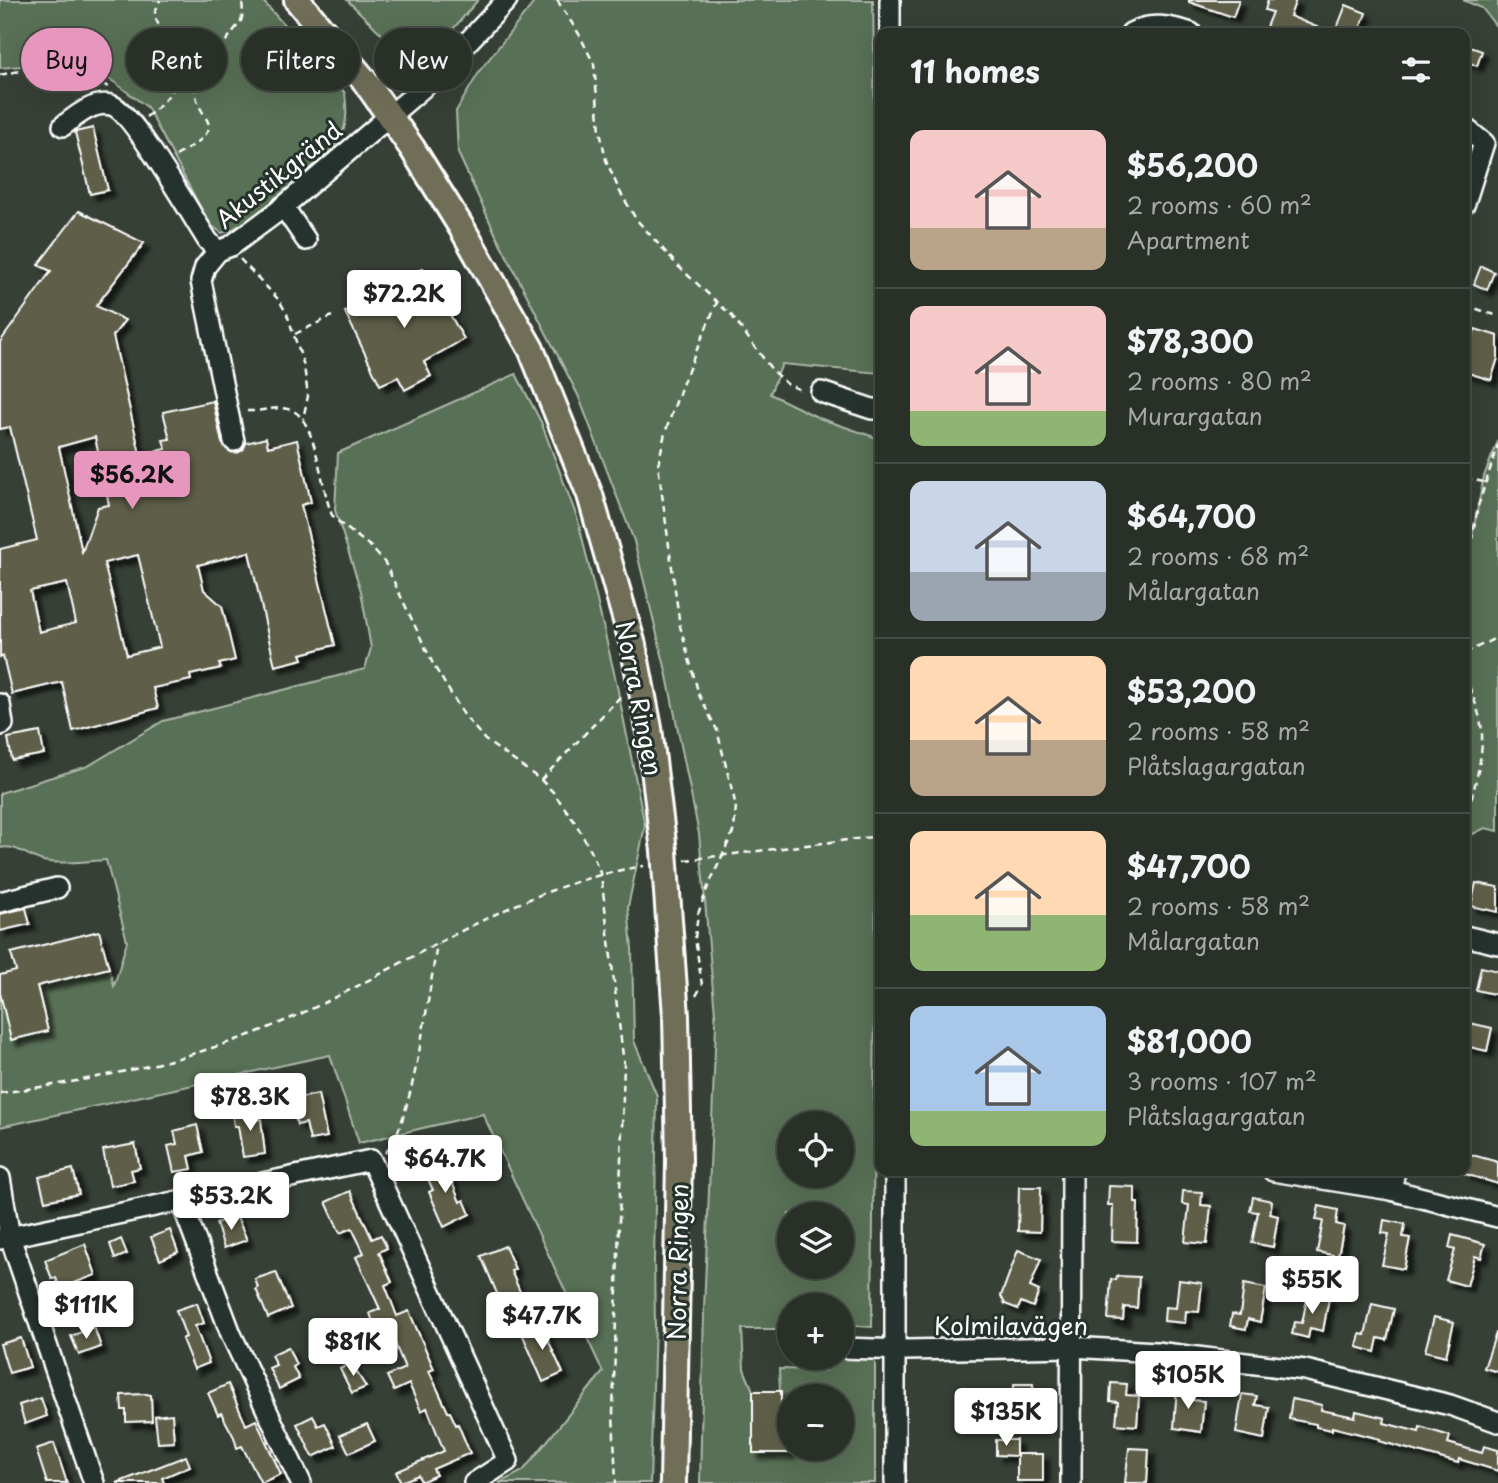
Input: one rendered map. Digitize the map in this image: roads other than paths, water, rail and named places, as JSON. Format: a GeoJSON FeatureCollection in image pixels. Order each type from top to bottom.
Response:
{"type":"FeatureCollection","features":[{"type":"Feature","properties":{"kind":"main road","name":"Norra Ringen"},"geometry":{"type":"LineString","coordinates":[[297,0],[365,81],[412,148],[463,230],[531,349],[590,495],[610,559],[649,728],[664,851],[676,1016],[679,1160],[673,1483]]}},
{"type":"Feature","properties":{"kind":"street","name":"Akustikgränd"},"geometry":{"type":"LineString","coordinates":[[63,126],[78,114],[93,107],[105,104],[120,109],[142,135],[208,241],[218,251],[244,237],[283,206],[455,58],[507,0]]}},
{"type":"Feature","properties":{"kind":"street"},"geometry":{"type":"LineString","coordinates":[[890,0],[890,28]]}},
{"type":"Feature","properties":{"kind":"street"},"geometry":{"type":"LineString","coordinates":[[1142,28],[1149,25],[1176,28]]}},
{"type":"Feature","properties":{"kind":"street"},"geometry":{"type":"LineString","coordinates":[[1470,132],[1484,143],[1470,187]]}},
{"type":"Feature","properties":{"kind":"street"},"geometry":{"type":"LineString","coordinates":[[283,206],[306,240]]}},
{"type":"Feature","properties":{"kind":"street"},"geometry":{"type":"LineString","coordinates":[[218,251],[205,267],[201,281],[234,441]]}},
{"type":"Feature","properties":{"kind":"street"},"geometry":{"type":"LineString","coordinates":[[821,392],[875,409]]}},
{"type":"Feature","properties":{"kind":"street"},"geometry":{"type":"LineString","coordinates":[[0,704],[3,724],[0,725]]}},
{"type":"Feature","properties":{"kind":"street"},"geometry":{"type":"LineString","coordinates":[[0,902],[57,888]]}},
{"type":"Feature","properties":{"kind":"street"},"geometry":{"type":"LineString","coordinates":[[1470,937],[1498,944]]}},
{"type":"Feature","properties":{"kind":"street"},"geometry":{"type":"LineString","coordinates":[[5,1238],[370,1160],[508,1461],[474,1483]]}},
{"type":"Feature","properties":{"kind":"street"},"geometry":{"type":"LineString","coordinates":[[895,1176],[895,1483]]}},
{"type":"Feature","properties":{"kind":"street"},"geometry":{"type":"LineString","coordinates":[[1071,1483],[1072,1176]]}},
{"type":"Feature","properties":{"kind":"street"},"geometry":{"type":"LineString","coordinates":[[1304,1176],[1391,1190],[1498,1217]]}},
{"type":"Feature","properties":{"kind":"street"},"geometry":{"type":"LineString","coordinates":[[1391,1190],[1394,1176]]}},
{"type":"Feature","properties":{"kind":"street"},"geometry":{"type":"LineString","coordinates":[[0,1178],[5,1238],[94,1483]]}},
{"type":"Feature","properties":{"kind":"street"},"geometry":{"type":"LineString","coordinates":[[181,1201],[231,1334],[301,1483]]}},
{"type":"Feature","properties":{"kind":"street","name":"Kolmilavägen"},"geometry":{"type":"LineString","coordinates":[[854,1348],[1072,1348],[1156,1352],[1305,1370],[1450,1405],[1498,1422]]}}]}
